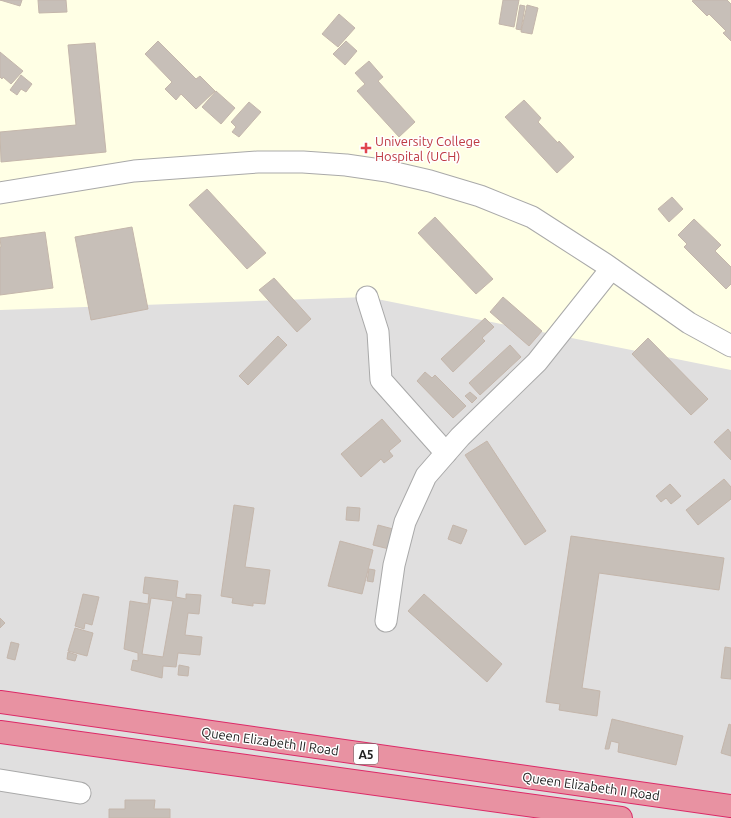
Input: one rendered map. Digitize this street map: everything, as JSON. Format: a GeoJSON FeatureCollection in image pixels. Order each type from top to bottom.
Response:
{"type":"FeatureCollection","features":[{"type":"Feature","properties":{"kind":"highway","name":"Queen Elizabeth II Road"},"geometry":{"type":"LineString","coordinates":[[0,702],[731,806]]}},
{"type":"Feature","properties":{"kind":"highway","name":"A5"},"geometry":{"type":"LineString","coordinates":[[0,732],[621,818]]}},
{"type":"Feature","properties":{"kind":"street"},"geometry":{"type":"LineString","coordinates":[[0,193],[134,171],[258,162],[303,162],[346,165],[387,171],[430,181],[480,196],[532,217],[689,323],[731,346]]}},
{"type":"Feature","properties":{"kind":"street"},"geometry":{"type":"LineString","coordinates":[[386,621],[394,565],[405,522],[426,476],[460,437],[537,362],[611,269]]}},
{"type":"Feature","properties":{"kind":"street"},"geometry":{"type":"LineString","coordinates":[[367,297],[378,332],[381,380],[446,453]]}},
{"type":"Feature","properties":{"kind":"street"},"geometry":{"type":"LineString","coordinates":[[0,780],[80,793]]}},
{"type":"Feature","properties":{"kind":"shaded area"},"geometry":{"type":"Polygon","coordinates":[[[0,0],[731,0],[731,818],[0,818],[0,0]]]}},
{"type":"Feature","properties":{"kind":"shaded area","name":"University College Hospital (UCH)"},"geometry":{"type":"Polygon","coordinates":[[[0,0],[731,0],[731,370],[367,297],[0,310],[0,0]]]}},
{"type":"Feature","properties":{"kind":"building"},"geometry":{"type":"Polygon","coordinates":[[[0,0],[22,0],[20,6],[0,0]]]}},
{"type":"Feature","properties":{"kind":"building"},"geometry":{"type":"Polygon","coordinates":[[[38,0],[66,0],[67,12],[39,13],[38,0]]]}},
{"type":"Feature","properties":{"kind":"building"},"geometry":{"type":"Polygon","coordinates":[[[503,0],[519,0],[514,27],[499,24],[503,0]]]}},
{"type":"Feature","properties":{"kind":"building"},"geometry":{"type":"Polygon","coordinates":[[[727,0],[731,4],[731,41],[723,33],[726,31],[709,14],[707,16],[692,1],[727,0]]]}},
{"type":"Feature","properties":{"kind":"building"},"geometry":{"type":"Polygon","coordinates":[[[520,5],[525,6],[521,30],[516,29],[520,5]]]}},
{"type":"Feature","properties":{"kind":"building"},"geometry":{"type":"Polygon","coordinates":[[[527,5],[538,8],[532,34],[521,32],[527,5]]]}},
{"type":"Feature","properties":{"kind":"building"},"geometry":{"type":"Polygon","coordinates":[[[339,14],[355,28],[338,47],[322,34],[339,14]]]}},
{"type":"Feature","properties":{"kind":"building"},"geometry":{"type":"Polygon","coordinates":[[[158,41],[196,79],[200,76],[215,91],[196,109],[181,94],[176,100],[165,89],[172,82],[145,54],[158,41]]]}},
{"type":"Feature","properties":{"kind":"building"},"geometry":{"type":"Polygon","coordinates":[[[346,41],[357,51],[345,65],[333,54],[346,41]]]}},
{"type":"Feature","properties":{"kind":"building"},"geometry":{"type":"Polygon","coordinates":[[[95,43],[106,152],[1,162],[0,132],[76,125],[68,45],[95,43]]]}},
{"type":"Feature","properties":{"kind":"building"},"geometry":{"type":"Polygon","coordinates":[[[0,52],[23,71],[11,84],[3,77],[2,79],[0,77],[0,52]]]}},
{"type":"Feature","properties":{"kind":"building"},"geometry":{"type":"Polygon","coordinates":[[[369,61],[383,77],[378,81],[415,122],[399,137],[357,91],[365,84],[355,73],[369,61]]]}},
{"type":"Feature","properties":{"kind":"building"},"geometry":{"type":"Polygon","coordinates":[[[21,75],[32,84],[26,92],[21,89],[17,95],[10,90],[21,75]]]}},
{"type":"Feature","properties":{"kind":"building"},"geometry":{"type":"Polygon","coordinates":[[[216,91],[235,108],[221,124],[202,107],[216,91]]]}},
{"type":"Feature","properties":{"kind":"building"},"geometry":{"type":"Polygon","coordinates":[[[524,100],[541,118],[538,122],[574,157],[557,173],[505,117],[524,100]]]}},
{"type":"Feature","properties":{"kind":"building"},"geometry":{"type":"Polygon","coordinates":[[[249,102],[261,112],[239,137],[232,132],[236,127],[231,122],[249,102]]]}},
{"type":"Feature","properties":{"kind":"building"},"geometry":{"type":"Polygon","coordinates":[[[207,189],[266,253],[247,269],[189,205],[207,189]]]}},
{"type":"Feature","properties":{"kind":"building"},"geometry":{"type":"Polygon","coordinates":[[[672,197],[683,209],[669,222],[658,209],[672,197]]]}},
{"type":"Feature","properties":{"kind":"building"},"geometry":{"type":"Polygon","coordinates":[[[435,217],[493,279],[476,294],[418,233],[435,217]]]}},
{"type":"Feature","properties":{"kind":"building"},"geometry":{"type":"Polygon","coordinates":[[[694,219],[721,245],[715,251],[731,267],[731,284],[726,289],[684,247],[687,244],[678,235],[694,219]]]}},
{"type":"Feature","properties":{"kind":"building"},"geometry":{"type":"Polygon","coordinates":[[[132,227],[148,309],[91,320],[75,237],[132,227]]]}},
{"type":"Feature","properties":{"kind":"building"},"geometry":{"type":"Polygon","coordinates":[[[45,232],[53,288],[0,295],[0,238],[45,232]]]}},
{"type":"Feature","properties":{"kind":"building"},"geometry":{"type":"Polygon","coordinates":[[[274,278],[311,319],[297,332],[259,290],[274,278]]]}},
{"type":"Feature","properties":{"kind":"building"},"geometry":{"type":"Polygon","coordinates":[[[503,297],[542,331],[529,346],[490,312],[503,297]]]}},
{"type":"Feature","properties":{"kind":"building"},"geometry":{"type":"Polygon","coordinates":[[[485,318],[494,327],[482,338],[485,341],[453,372],[441,359],[485,318]]]}},
{"type":"Feature","properties":{"kind":"building"},"geometry":{"type":"Polygon","coordinates":[[[278,336],[287,345],[248,385],[239,376],[278,336]]]}},
{"type":"Feature","properties":{"kind":"building"},"geometry":{"type":"Polygon","coordinates":[[[648,338],[708,399],[691,415],[632,354],[648,338]]]}},
{"type":"Feature","properties":{"kind":"building"},"geometry":{"type":"Polygon","coordinates":[[[510,345],[521,357],[480,395],[469,383],[510,345]]]}},
{"type":"Feature","properties":{"kind":"building"},"geometry":{"type":"Polygon","coordinates":[[[425,372],[432,378],[435,375],[466,406],[453,418],[417,381],[425,372]]]}},
{"type":"Feature","properties":{"kind":"building"},"geometry":{"type":"Polygon","coordinates":[[[470,392],[477,398],[472,403],[465,396],[470,392]]]}},
{"type":"Feature","properties":{"kind":"building"},"geometry":{"type":"Polygon","coordinates":[[[382,419],[401,441],[389,451],[393,456],[384,463],[381,459],[361,477],[341,454],[382,419]]]}},
{"type":"Feature","properties":{"kind":"building"},"geometry":{"type":"Polygon","coordinates":[[[728,429],[731,433],[731,460],[714,442],[728,429]]]}},
{"type":"Feature","properties":{"kind":"building"},"geometry":{"type":"Polygon","coordinates":[[[487,441],[546,531],[525,545],[465,455],[487,441]]]}},
{"type":"Feature","properties":{"kind":"building"},"geometry":{"type":"Polygon","coordinates":[[[724,479],[731,487],[731,499],[698,525],[686,510],[724,479]]]}},
{"type":"Feature","properties":{"kind":"building"},"geometry":{"type":"Polygon","coordinates":[[[670,484],[681,496],[671,504],[666,498],[661,502],[656,496],[670,484]]]}},
{"type":"Feature","properties":{"kind":"building"},"geometry":{"type":"Polygon","coordinates":[[[234,505],[254,508],[245,567],[270,570],[265,604],[253,603],[253,606],[232,603],[233,598],[221,596],[234,505]]]}},
{"type":"Feature","properties":{"kind":"building"},"geometry":{"type":"Polygon","coordinates":[[[347,507],[360,508],[359,521],[346,520],[347,507]]]}},
{"type":"Feature","properties":{"kind":"building"},"geometry":{"type":"Polygon","coordinates":[[[378,525],[393,529],[389,549],[373,545],[378,525]]]}},
{"type":"Feature","properties":{"kind":"building"},"geometry":{"type":"Polygon","coordinates":[[[453,525],[467,530],[461,544],[448,539],[453,525]]]}},
{"type":"Feature","properties":{"kind":"building"},"geometry":{"type":"Polygon","coordinates":[[[571,536],[724,558],[719,590],[599,573],[582,688],[600,691],[597,716],[559,710],[560,704],[546,702],[571,536]]]}},
{"type":"Feature","properties":{"kind":"building"},"geometry":{"type":"Polygon","coordinates":[[[340,541],[373,550],[362,594],[328,586],[340,541]]]}},
{"type":"Feature","properties":{"kind":"building"},"geometry":{"type":"Polygon","coordinates":[[[369,569],[375,570],[373,582],[367,581],[369,569]]]}},
{"type":"Feature","properties":{"kind":"building"},"geometry":{"type":"Polygon","coordinates":[[[145,577],[178,581],[176,597],[186,599],[186,594],[201,595],[199,614],[188,613],[185,635],[202,637],[200,655],[178,653],[176,667],[163,666],[162,678],[131,670],[133,660],[138,661],[138,653],[124,649],[130,601],[148,604],[149,594],[143,593],[145,577]],[[151,598],[142,654],[163,657],[173,601],[151,598]]]}},
{"type":"Feature","properties":{"kind":"building"},"geometry":{"type":"Polygon","coordinates":[[[83,594],[99,597],[92,625],[85,623],[84,629],[75,626],[83,594]]]}},
{"type":"Feature","properties":{"kind":"building"},"geometry":{"type":"Polygon","coordinates":[[[424,594],[502,664],[487,682],[408,611],[424,594]]]}},
{"type":"Feature","properties":{"kind":"building"},"geometry":{"type":"Polygon","coordinates":[[[0,618],[5,623],[0,628],[0,618]]]}},
{"type":"Feature","properties":{"kind":"building"},"geometry":{"type":"Polygon","coordinates":[[[75,628],[93,633],[87,656],[68,651],[75,628]]]}},
{"type":"Feature","properties":{"kind":"building"},"geometry":{"type":"Polygon","coordinates":[[[11,642],[19,644],[15,660],[7,658],[11,642]]]}},
{"type":"Feature","properties":{"kind":"building"},"geometry":{"type":"Polygon","coordinates":[[[725,647],[731,648],[731,679],[721,678],[725,647]]]}},
{"type":"Feature","properties":{"kind":"building"},"geometry":{"type":"Polygon","coordinates":[[[68,652],[77,655],[75,661],[67,659],[68,652]]]}},
{"type":"Feature","properties":{"kind":"building"},"geometry":{"type":"Polygon","coordinates":[[[179,665],[189,667],[188,676],[178,675],[179,665]]]}},
{"type":"Feature","properties":{"kind":"building"},"geometry":{"type":"Polygon","coordinates":[[[612,719],[683,736],[676,765],[618,752],[619,743],[611,741],[609,749],[605,749],[612,719]]]}},
{"type":"Feature","properties":{"kind":"building"},"geometry":{"type":"Polygon","coordinates":[[[729,724],[731,725],[731,756],[721,753],[729,724]]]}},
{"type":"Feature","properties":{"kind":"building"},"geometry":{"type":"Polygon","coordinates":[[[125,800],[155,800],[154,809],[170,809],[170,818],[109,818],[109,809],[125,809],[125,800]]]}},
{"type":"Feature","properties":{"kind":"place","name":"University College Hospital (UCH)"},"geometry":{"type":"Point","coordinates":[366,148]}}]}
